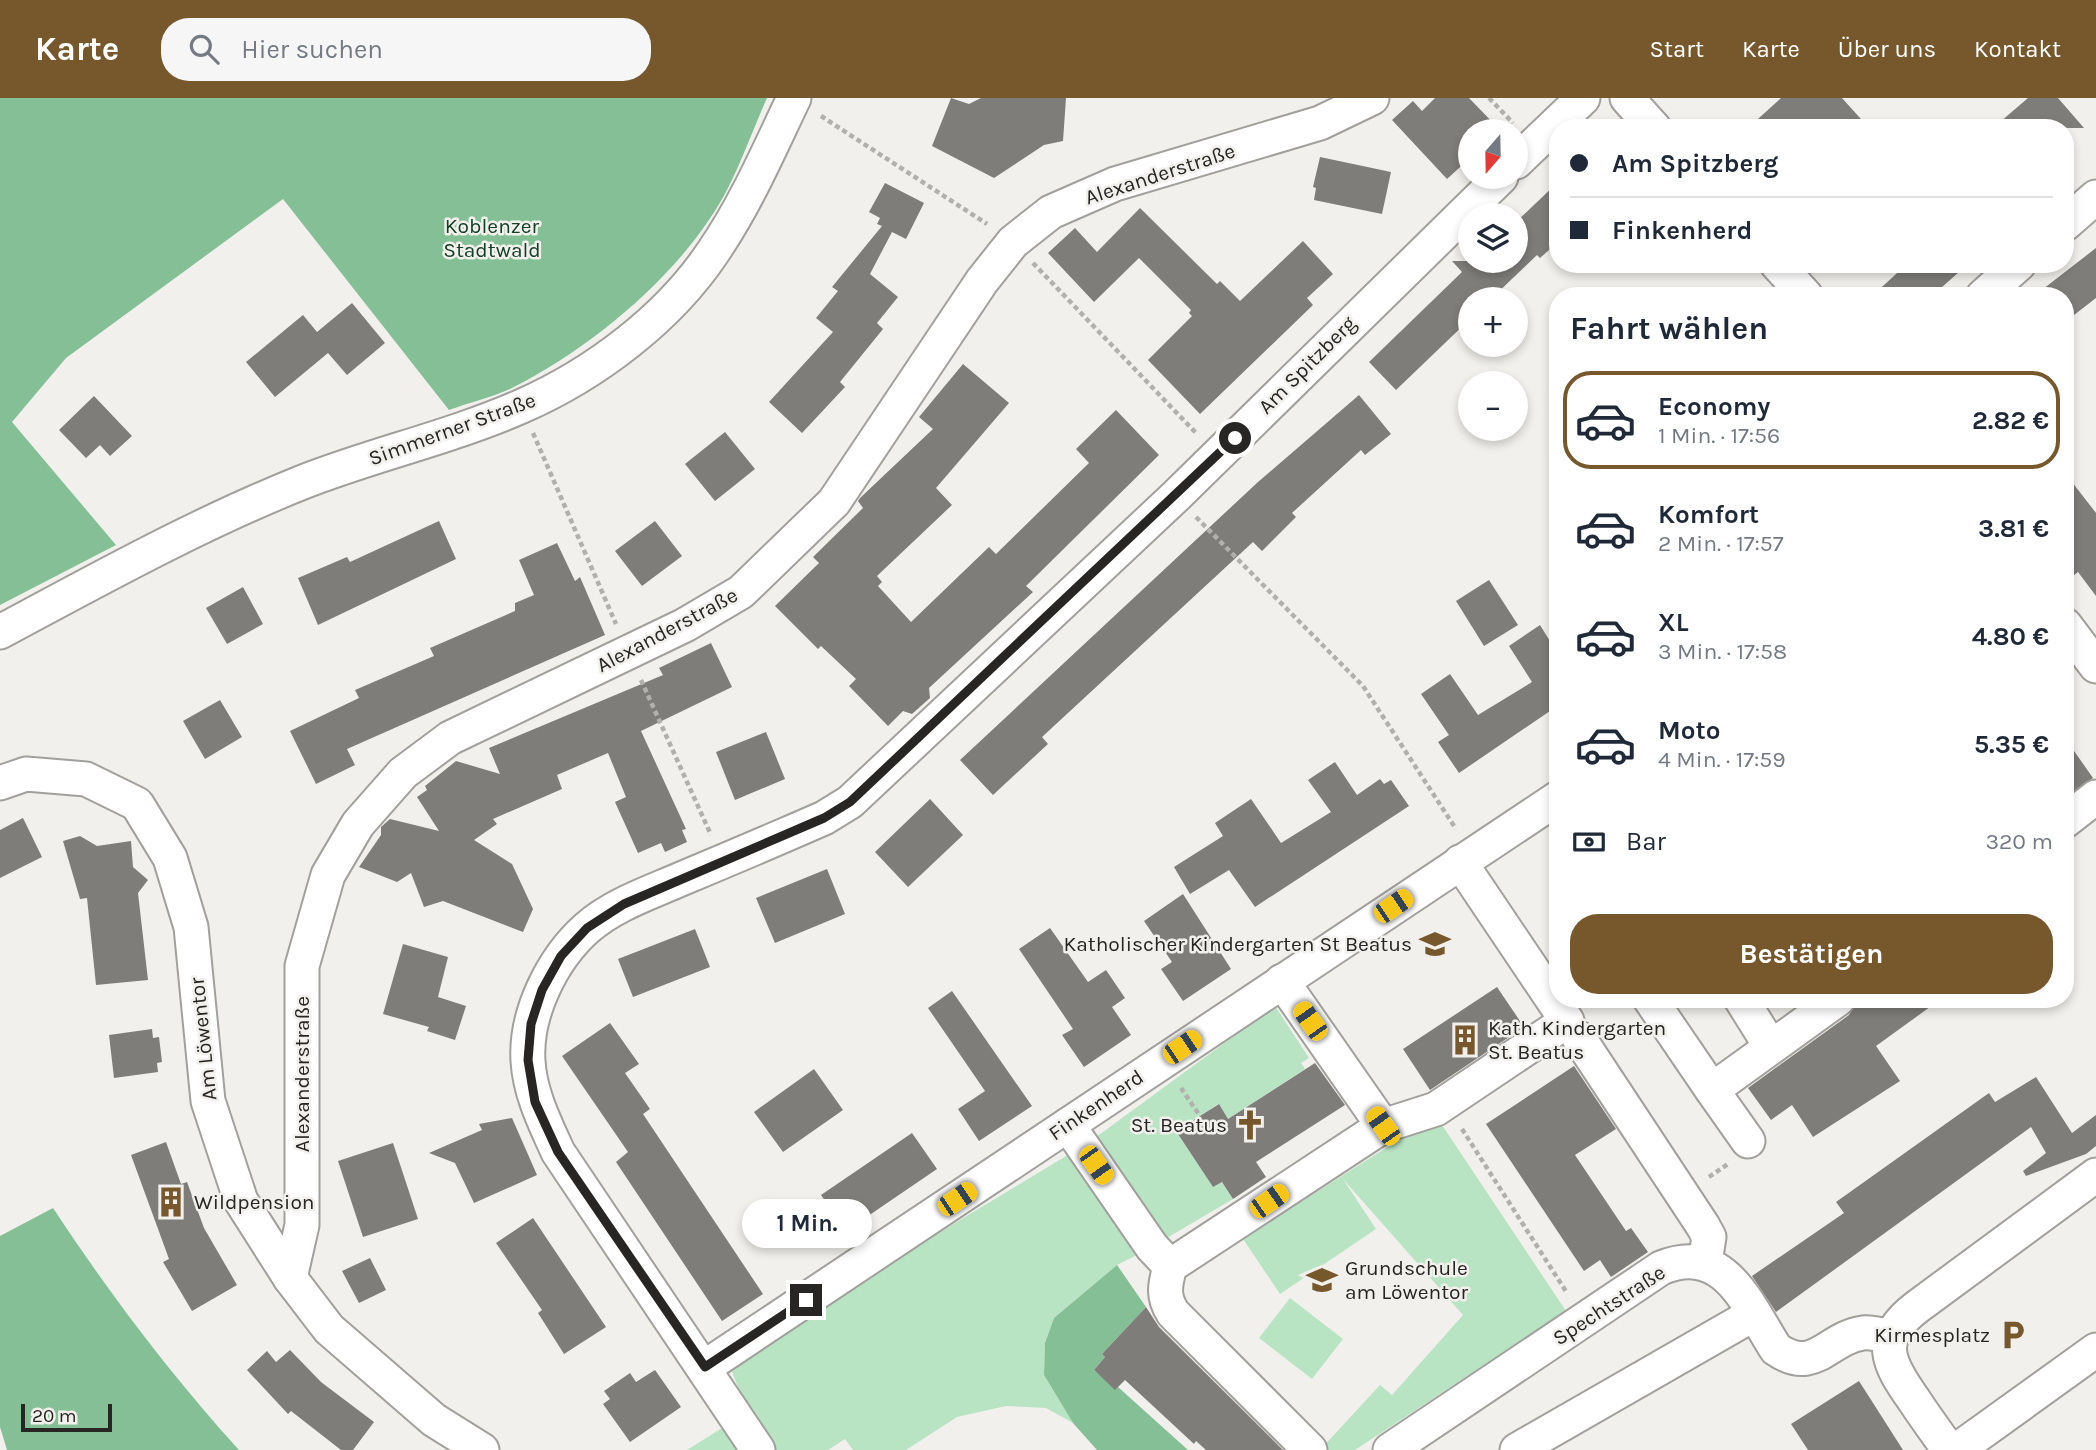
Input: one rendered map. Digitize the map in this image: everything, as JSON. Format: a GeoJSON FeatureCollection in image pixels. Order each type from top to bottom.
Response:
{"type":"FeatureCollection","features":[{"type":"Feature","properties":{"kind":"street","name":"Simmerner Straße"},"geometry":{"type":"LineString","coordinates":[[0,632],[172,540],[303,482],[522,407],[574,379],[631,339],[682,292],[713,253],[750,191],[794,98]]}},
{"type":"Feature","properties":{"kind":"street","name":"Alexanderstraße"},"geometry":{"type":"LineString","coordinates":[[290,1278],[302,1225],[302,966],[328,875],[358,824],[403,773],[450,738],[685,625],[741,592],[834,502],[982,281],[1013,242],[1051,212],[1115,184],[1320,123],[1373,98]]}},
{"type":"Feature","properties":{"kind":"street"},"geometry":{"type":"LineString","coordinates":[[1561,119],[1583,98]]}},
{"type":"Feature","properties":{"kind":"street"},"geometry":{"type":"LineString","coordinates":[[1627,98],[1646,119]]}},
{"type":"Feature","properties":{"kind":"street"},"geometry":{"type":"LineString","coordinates":[[1528,151],[1549,130]]}},
{"type":"Feature","properties":{"kind":"street","name":"Am Spitzberg"},"geometry":{"type":"LineString","coordinates":[[758,1450],[705,1367],[558,1152],[535,1102],[528,1060],[531,1024],[542,990],[561,956],[587,928],[624,904],[824,818],[850,802],[1176,496],[1489,189]]}},
{"type":"Feature","properties":{"kind":"street"},"geometry":{"type":"LineString","coordinates":[[2074,216],[2096,197]]}},
{"type":"Feature","properties":{"kind":"street"},"geometry":{"type":"LineString","coordinates":[[1785,273],[1798,287]]}},
{"type":"Feature","properties":{"kind":"street"},"geometry":{"type":"LineString","coordinates":[[1993,287],[2009,273]]}},
{"type":"Feature","properties":{"kind":"street"},"geometry":{"type":"LineString","coordinates":[[2074,637],[2096,666]]}},
{"type":"Feature","properties":{"kind":"street","name":"Am Löwentor"},"geometry":{"type":"LineString","coordinates":[[0,783],[26,774],[86,779],[137,804],[170,858],[191,927],[208,1101],[241,1201],[290,1278],[330,1329],[434,1420],[482,1450]]}},
{"type":"Feature","properties":{"kind":"street"},"geometry":{"type":"LineString","coordinates":[[2074,814],[2096,797]]}},
{"type":"Feature","properties":{"kind":"street","name":"Finkenherd"},"geometry":{"type":"LineString","coordinates":[[705,1367],[1549,804]]}},
{"type":"Feature","properties":{"kind":"street"},"geometry":{"type":"LineString","coordinates":[[1466,858],[1549,991]]}},
{"type":"Feature","properties":{"kind":"street"},"geometry":{"type":"LineString","coordinates":[[1282,981],[1383,1126]]}},
{"type":"Feature","properties":{"kind":"street"},"geometry":{"type":"LineString","coordinates":[[1560,1008],[1709,1237],[1705,1262],[1724,1273],[1776,1349],[1800,1360],[1864,1333],[1891,1337]]}},
{"type":"Feature","properties":{"kind":"street"},"geometry":{"type":"LineString","coordinates":[[1656,1008],[1748,1141]]}},
{"type":"Feature","properties":{"kind":"street"},"geometry":{"type":"LineString","coordinates":[[1747,1008],[1771,1047]]}},
{"type":"Feature","properties":{"kind":"street"},"geometry":{"type":"LineString","coordinates":[[1712,1090],[1824,1008]]}},
{"type":"Feature","properties":{"kind":"street"},"geometry":{"type":"LineString","coordinates":[[1310,1450],[1173,1313],[1165,1300],[1164,1287],[1170,1266],[1383,1126],[1424,1114],[1573,1029]]}},
{"type":"Feature","properties":{"kind":"street"},"geometry":{"type":"LineString","coordinates":[[1068,1125],[1152,1247],[1170,1266]]}},
{"type":"Feature","properties":{"kind":"street"},"geometry":{"type":"LineString","coordinates":[[1949,1450],[1895,1373],[1888,1350],[1891,1337],[1905,1316],[2096,1175]]}},
{"type":"Feature","properties":{"kind":"street","name":"Spechtstraße"},"geometry":{"type":"LineString","coordinates":[[1390,1450],[1661,1268],[1682,1261],[1705,1262]]}},
{"type":"Feature","properties":{"kind":"street"},"geometry":{"type":"LineString","coordinates":[[1517,1450],[1754,1314]]}},
{"type":"Feature","properties":{"kind":"street"},"geometry":{"type":"LineString","coordinates":[[1957,1450],[2096,1350]]}},
{"type":"Feature","properties":{"kind":"path"},"geometry":{"type":"LineString","coordinates":[[1138,373],[1217,456]]}},
{"type":"Feature","properties":{"kind":"path"},"geometry":{"type":"LineString","coordinates":[[541,453],[723,861]]}},
{"type":"Feature","properties":{"kind":"path"},"geometry":{"type":"LineString","coordinates":[[1176,496],[1363,686],[1466,858]]}},
{"type":"Feature","properties":{"kind":"path"},"geometry":{"type":"LineString","coordinates":[[1445,1103],[1585,1320]]}},
{"type":"Feature","properties":{"kind":"path"},"geometry":{"type":"LineString","coordinates":[[1683,1196],[1746,1151],[1748,1141]]}},
{"type":"Feature","properties":{"kind":"green space","name":"Koblenzer Stadtwald"},"geometry":{"type":"Polygon","coordinates":[[[0,98],[767,98],[729,186],[690,246],[664,275],[607,327],[545,370],[506,391],[449,410],[283,199],[66,358],[12,422],[116,545],[0,605],[0,98]]]}},
{"type":"Feature","properties":{"kind":"green space"},"geometry":{"type":"Polygon","coordinates":[[[1275,1006],[1309,1058],[1301,1063],[1305,1069],[1228,1119],[1218,1104],[1176,1131],[1213,1187],[1222,1182],[1233,1199],[1160,1242],[1092,1140],[1275,1006]]]}},
{"type":"Feature","properties":{"kind":"green space"},"geometry":{"type":"Polygon","coordinates":[[[1436,1116],[1566,1311],[1355,1450],[1320,1450],[1380,1385],[1392,1395],[1463,1315],[1343,1179],[1376,1229],[1280,1294],[1243,1239],[1436,1116]]]}},
{"type":"Feature","properties":{"kind":"green space"},"geometry":{"type":"Polygon","coordinates":[[[1076,1150],[1145,1251],[1117,1265],[1054,1318],[1045,1343],[1044,1375],[1073,1423],[1046,1408],[1006,1406],[957,1417],[906,1450],[853,1450],[845,1439],[828,1450],[773,1450],[743,1400],[731,1369],[740,1353],[1076,1150]]]}},
{"type":"Feature","properties":{"kind":"green space"},"geometry":{"type":"Polygon","coordinates":[[[53,1208],[141,1332],[239,1450],[7,1450],[0,1427],[0,1236],[53,1208]]]}},
{"type":"Feature","properties":{"kind":"green space"},"geometry":{"type":"Polygon","coordinates":[[[1117,1265],[1146,1307],[1102,1354],[1105,1357],[1094,1370],[1115,1389],[1118,1387],[1188,1450],[1097,1450],[1073,1423],[1044,1375],[1045,1343],[1054,1318],[1117,1265]]]}},
{"type":"Feature","properties":{"kind":"green space"},"geometry":{"type":"Polygon","coordinates":[[[1290,1298],[1343,1339],[1312,1379],[1259,1338],[1290,1298]]]}},
{"type":"Feature","properties":{"kind":"green space"},"geometry":{"type":"Polygon","coordinates":[[[722,1428],[737,1450],[687,1450],[722,1428]]]}},
{"type":"Feature","properties":{"kind":"building"},"geometry":{"type":"Polygon","coordinates":[[[951,98],[969,104],[981,98],[1066,98],[1063,141],[1044,145],[994,178],[932,146],[951,98]]]}},
{"type":"Feature","properties":{"kind":"building"},"geometry":{"type":"Polygon","coordinates":[[[1435,98],[1469,98],[1489,119],[1458,119],[1458,169],[1447,179],[1392,120],[1413,101],[1422,111],[1435,98]]]}},
{"type":"Feature","properties":{"kind":"building"},"geometry":{"type":"Polygon","coordinates":[[[1781,98],[1842,98],[1861,119],[1758,119],[1781,98]]]}},
{"type":"Feature","properties":{"kind":"building"},"geometry":{"type":"Polygon","coordinates":[[[2028,98],[2058,98],[2084,128],[2074,128],[2074,119],[2004,119],[2028,98]]]}},
{"type":"Feature","properties":{"kind":"building"},"geometry":{"type":"Polygon","coordinates":[[[1320,157],[1391,172],[1382,214],[1314,200],[1316,188],[1313,187],[1320,157]]]}},
{"type":"Feature","properties":{"kind":"building"},"geometry":{"type":"Polygon","coordinates":[[[885,183],[924,203],[906,239],[892,232],[870,274],[898,297],[877,323],[883,329],[840,382],[845,387],[802,433],[769,402],[833,332],[816,318],[838,291],[832,287],[882,226],[877,224],[880,218],[869,212],[885,183]]]}},
{"type":"Feature","properties":{"kind":"building"},"geometry":{"type":"Polygon","coordinates":[[[1549,191],[1549,250],[1540,258],[1537,255],[1528,264],[1528,211],[1549,191]]]}},
{"type":"Feature","properties":{"kind":"building"},"geometry":{"type":"Polygon","coordinates":[[[1140,208],[1217,284],[1220,281],[1240,301],[1303,241],[1333,274],[1307,298],[1313,305],[1200,414],[1148,360],[1192,316],[1189,313],[1191,310],[1139,258],[1094,302],[1048,253],[1075,228],[1097,252],[1140,208]]]}},
{"type":"Feature","properties":{"kind":"building"},"geometry":{"type":"Polygon","coordinates":[[[2096,248],[2096,298],[2074,315],[2074,287],[2046,287],[2064,273],[2074,273],[2074,265],[2096,248]]]}},
{"type":"Feature","properties":{"kind":"building"},"geometry":{"type":"Polygon","coordinates":[[[1461,273],[1518,273],[1504,287],[1458,287],[1458,331],[1396,390],[1369,362],[1461,273]]]}},
{"type":"Feature","properties":{"kind":"building"},"geometry":{"type":"Polygon","coordinates":[[[1897,273],[1958,273],[1942,287],[1882,287],[1897,273]]]}},
{"type":"Feature","properties":{"kind":"building"},"geometry":{"type":"Polygon","coordinates":[[[352,303],[385,343],[347,375],[328,353],[275,397],[246,362],[303,315],[317,332],[352,303]]]}},
{"type":"Feature","properties":{"kind":"building"},"geometry":{"type":"Polygon","coordinates":[[[963,364],[1009,403],[936,488],[952,505],[877,576],[882,582],[878,586],[911,622],[989,547],[996,554],[1089,463],[1076,449],[1116,410],[1159,455],[1026,586],[1033,592],[929,688],[930,698],[912,714],[903,711],[888,726],[849,686],[856,679],[821,646],[818,649],[775,606],[819,563],[813,557],[863,508],[858,501],[860,498],[933,429],[919,417],[963,364]]]}},
{"type":"Feature","properties":{"kind":"building"},"geometry":{"type":"Polygon","coordinates":[[[1359,395],[1391,434],[1365,455],[1361,450],[1292,513],[1296,517],[1262,551],[1253,542],[1042,737],[1048,744],[993,795],[960,760],[1258,482],[1359,395]]]}},
{"type":"Feature","properties":{"kind":"building"},"geometry":{"type":"Polygon","coordinates":[[[94,396],[132,436],[110,456],[100,445],[86,458],[59,430],[94,396]]]}},
{"type":"Feature","properties":{"kind":"building"},"geometry":{"type":"Polygon","coordinates":[[[725,432],[755,469],[715,501],[685,464],[725,432]]]}},
{"type":"Feature","properties":{"kind":"building"},"geometry":{"type":"Polygon","coordinates":[[[2074,485],[2096,513],[2096,596],[2078,572],[2074,575],[2074,485]]]}},
{"type":"Feature","properties":{"kind":"building"},"geometry":{"type":"Polygon","coordinates":[[[439,521],[456,559],[318,625],[298,578],[347,557],[350,562],[439,521]]]}},
{"type":"Feature","properties":{"kind":"building"},"geometry":{"type":"Polygon","coordinates":[[[655,521],[682,556],[642,586],[615,551],[655,521]]]}},
{"type":"Feature","properties":{"kind":"building"},"geometry":{"type":"Polygon","coordinates":[[[557,543],[575,581],[580,577],[605,635],[347,749],[355,765],[316,784],[290,731],[359,698],[355,690],[434,656],[430,648],[515,611],[515,603],[534,595],[519,560],[557,543]]]}},
{"type":"Feature","properties":{"kind":"building"},"geometry":{"type":"Polygon","coordinates":[[[1489,580],[1518,625],[1484,646],[1456,601],[1489,580]]]}},
{"type":"Feature","properties":{"kind":"building"},"geometry":{"type":"Polygon","coordinates":[[[243,587],[263,624],[227,644],[206,608],[243,587]]]}},
{"type":"Feature","properties":{"kind":"building"},"geometry":{"type":"Polygon","coordinates":[[[1540,625],[1549,640],[1549,712],[1459,773],[1438,742],[1449,735],[1421,694],[1450,674],[1478,715],[1532,682],[1509,646],[1540,625]]]}},
{"type":"Feature","properties":{"kind":"building"},"geometry":{"type":"Polygon","coordinates":[[[711,643],[732,687],[641,731],[686,829],[682,830],[687,842],[665,852],[661,843],[638,853],[615,802],[626,797],[608,753],[557,775],[562,789],[493,819],[497,824],[474,840],[512,864],[533,909],[523,932],[443,901],[424,907],[411,873],[397,882],[359,867],[381,835],[381,827],[390,819],[439,831],[417,797],[427,790],[425,786],[456,761],[500,774],[489,748],[663,675],[659,668],[711,643]]]}},
{"type":"Feature","properties":{"kind":"building"},"geometry":{"type":"Polygon","coordinates":[[[220,700],[242,737],[205,759],[183,721],[220,700]]]}},
{"type":"Feature","properties":{"kind":"building"},"geometry":{"type":"Polygon","coordinates":[[[766,732],[785,779],[735,800],[716,752],[766,732]]]}},
{"type":"Feature","properties":{"kind":"building"},"geometry":{"type":"Polygon","coordinates":[[[2074,751],[2093,778],[2074,791],[2074,751]]]}},
{"type":"Feature","properties":{"kind":"building"},"geometry":{"type":"Polygon","coordinates":[[[1335,762],[1357,795],[1380,779],[1384,784],[1391,780],[1409,806],[1255,907],[1229,870],[1190,894],[1174,867],[1223,836],[1215,823],[1251,799],[1281,843],[1331,812],[1308,780],[1335,762]]]}},
{"type":"Feature","properties":{"kind":"building"},"geometry":{"type":"Polygon","coordinates":[[[930,799],[963,835],[908,887],[875,852],[930,799]]]}},
{"type":"Feature","properties":{"kind":"building"},"geometry":{"type":"Polygon","coordinates":[[[23,818],[42,857],[0,878],[0,830],[23,818]]]}},
{"type":"Feature","properties":{"kind":"building"},"geometry":{"type":"Polygon","coordinates":[[[80,836],[97,846],[131,841],[133,867],[148,880],[138,893],[148,980],[96,985],[87,898],[80,899],[63,841],[80,836]]]}},
{"type":"Feature","properties":{"kind":"building"},"geometry":{"type":"Polygon","coordinates":[[[827,869],[845,914],[775,943],[756,898],[827,869]]]}},
{"type":"Feature","properties":{"kind":"building"},"geometry":{"type":"Polygon","coordinates":[[[1183,894],[1231,969],[1183,1001],[1161,969],[1172,962],[1144,921],[1183,894]]]}},
{"type":"Feature","properties":{"kind":"building"},"geometry":{"type":"Polygon","coordinates":[[[1050,928],[1088,982],[1106,970],[1125,998],[1112,1007],[1131,1035],[1084,1067],[1062,1035],[1073,1029],[1019,949],[1050,928]]]}},
{"type":"Feature","properties":{"kind":"building"},"geometry":{"type":"Polygon","coordinates":[[[695,929],[710,967],[633,997],[618,959],[695,929]]]}},
{"type":"Feature","properties":{"kind":"building"},"geometry":{"type":"Polygon","coordinates":[[[403,944],[448,957],[438,997],[466,1006],[455,1040],[427,1031],[429,1027],[383,1014],[403,944]]]}},
{"type":"Feature","properties":{"kind":"building","name":"Kath. Kindergarten St. Beatus"},"geometry":{"type":"Polygon","coordinates":[[[1497,987],[1524,1027],[1430,1090],[1403,1049],[1497,987]]]}},
{"type":"Feature","properties":{"kind":"building"},"geometry":{"type":"Polygon","coordinates":[[[952,991],[1032,1106],[979,1141],[958,1109],[985,1091],[928,1008],[952,991]]]}},
{"type":"Feature","properties":{"kind":"building"},"geometry":{"type":"Polygon","coordinates":[[[1852,1008],[1929,1008],[1876,1046],[1900,1081],[1813,1137],[1792,1105],[1771,1120],[1748,1088],[1849,1015],[1852,1008]]]}},
{"type":"Feature","properties":{"kind":"building"},"geometry":{"type":"Polygon","coordinates":[[[610,1023],[639,1064],[625,1073],[650,1109],[643,1114],[763,1294],[722,1321],[616,1162],[628,1152],[562,1056],[610,1023]]]}},
{"type":"Feature","properties":{"kind":"building"},"geometry":{"type":"Polygon","coordinates":[[[152,1029],[153,1038],[159,1037],[162,1062],[157,1063],[158,1072],[114,1078],[109,1035],[152,1029]]]}},
{"type":"Feature","properties":{"kind":"building","name":"St. Beatus"},"geometry":{"type":"Polygon","coordinates":[[[1315,1063],[1345,1105],[1256,1162],[1266,1177],[1233,1199],[1222,1182],[1213,1187],[1176,1131],[1219,1104],[1228,1119],[1315,1063]]]}},
{"type":"Feature","properties":{"kind":"building"},"geometry":{"type":"Polygon","coordinates":[[[1574,1066],[1616,1129],[1575,1155],[1626,1231],[1631,1228],[1648,1252],[1611,1277],[1600,1260],[1584,1271],[1486,1124],[1574,1066]]]}},
{"type":"Feature","properties":{"kind":"building"},"geometry":{"type":"Polygon","coordinates":[[[814,1069],[843,1110],[783,1152],[754,1112],[814,1069]]]}},
{"type":"Feature","properties":{"kind":"building"},"geometry":{"type":"Polygon","coordinates":[[[2036,1077],[2072,1133],[2096,1115],[2096,1146],[2086,1154],[2026,1176],[2023,1171],[2046,1153],[2031,1127],[1776,1312],[1752,1276],[1844,1213],[1836,1202],[1989,1093],[1995,1102],[2036,1077]]]}},
{"type":"Feature","properties":{"kind":"building"},"geometry":{"type":"Polygon","coordinates":[[[512,1118],[537,1175],[474,1203],[455,1163],[429,1153],[482,1130],[479,1124],[512,1118]]]}},
{"type":"Feature","properties":{"kind":"building"},"geometry":{"type":"Polygon","coordinates":[[[912,1133],[937,1169],[846,1231],[821,1195],[912,1133]]]}},
{"type":"Feature","properties":{"kind":"building"},"geometry":{"type":"Polygon","coordinates":[[[166,1142],[181,1184],[187,1182],[204,1228],[237,1285],[192,1311],[163,1262],[169,1259],[131,1155],[166,1142]]]}},
{"type":"Feature","properties":{"kind":"building"},"geometry":{"type":"Polygon","coordinates":[[[393,1143],[418,1219],[363,1237],[338,1161],[393,1143]]]}},
{"type":"Feature","properties":{"kind":"building"},"geometry":{"type":"Polygon","coordinates":[[[533,1218],[606,1327],[564,1354],[538,1313],[542,1310],[496,1243],[533,1218]]]}},
{"type":"Feature","properties":{"kind":"building"},"geometry":{"type":"Polygon","coordinates":[[[370,1258],[386,1290],[359,1303],[342,1271],[370,1258]]]}},
{"type":"Feature","properties":{"kind":"building"},"geometry":{"type":"Polygon","coordinates":[[[1146,1307],[1159,1327],[1283,1450],[1206,1450],[1196,1441],[1194,1444],[1125,1380],[1115,1390],[1094,1370],[1105,1357],[1102,1354],[1146,1307]]]}},
{"type":"Feature","properties":{"kind":"building"},"geometry":{"type":"Polygon","coordinates":[[[290,1350],[321,1382],[374,1422],[353,1450],[341,1450],[291,1411],[288,1414],[247,1370],[267,1351],[276,1362],[290,1350]]]}},
{"type":"Feature","properties":{"kind":"building"},"geometry":{"type":"Polygon","coordinates":[[[655,1370],[681,1407],[630,1442],[603,1404],[610,1399],[604,1391],[630,1373],[636,1382],[655,1370]]]}},
{"type":"Feature","properties":{"kind":"building"},"geometry":{"type":"Polygon","coordinates":[[[1859,1381],[1903,1450],[1808,1450],[1791,1424],[1859,1381]]]}},
{"type":"Feature","properties":{"kind":"place","name":"Katholischer Kindergarten St Beatus"},"geometry":{"type":"Point","coordinates":[1435,944]}},
{"type":"Feature","properties":{"kind":"place","name":"Kath. Kindergarten St. Beatus"},"geometry":{"type":"Point","coordinates":[1465,1040]}},
{"type":"Feature","properties":{"kind":"place","name":"St. Beatus"},"geometry":{"type":"Point","coordinates":[1250,1125]}},
{"type":"Feature","properties":{"kind":"place","name":"Wildpension"},"geometry":{"type":"Point","coordinates":[171,1202]}},
{"type":"Feature","properties":{"kind":"place","name":"Grundschule am Löwentor"},"geometry":{"type":"Point","coordinates":[1322,1280]}},
{"type":"Feature","properties":{"kind":"place","name":"Kirmesplatz"},"geometry":{"type":"Point","coordinates":[2013,1335]}},
{"type":"Feature","properties":{"kind":"route"},"geometry":{"type":"LineString","coordinates":[[806,1300],[705,1367],[558,1152],[535,1102],[528,1060],[531,1024],[542,990],[561,956],[587,928],[624,904],[824,818],[850,802],[1235,438]]}}]}
